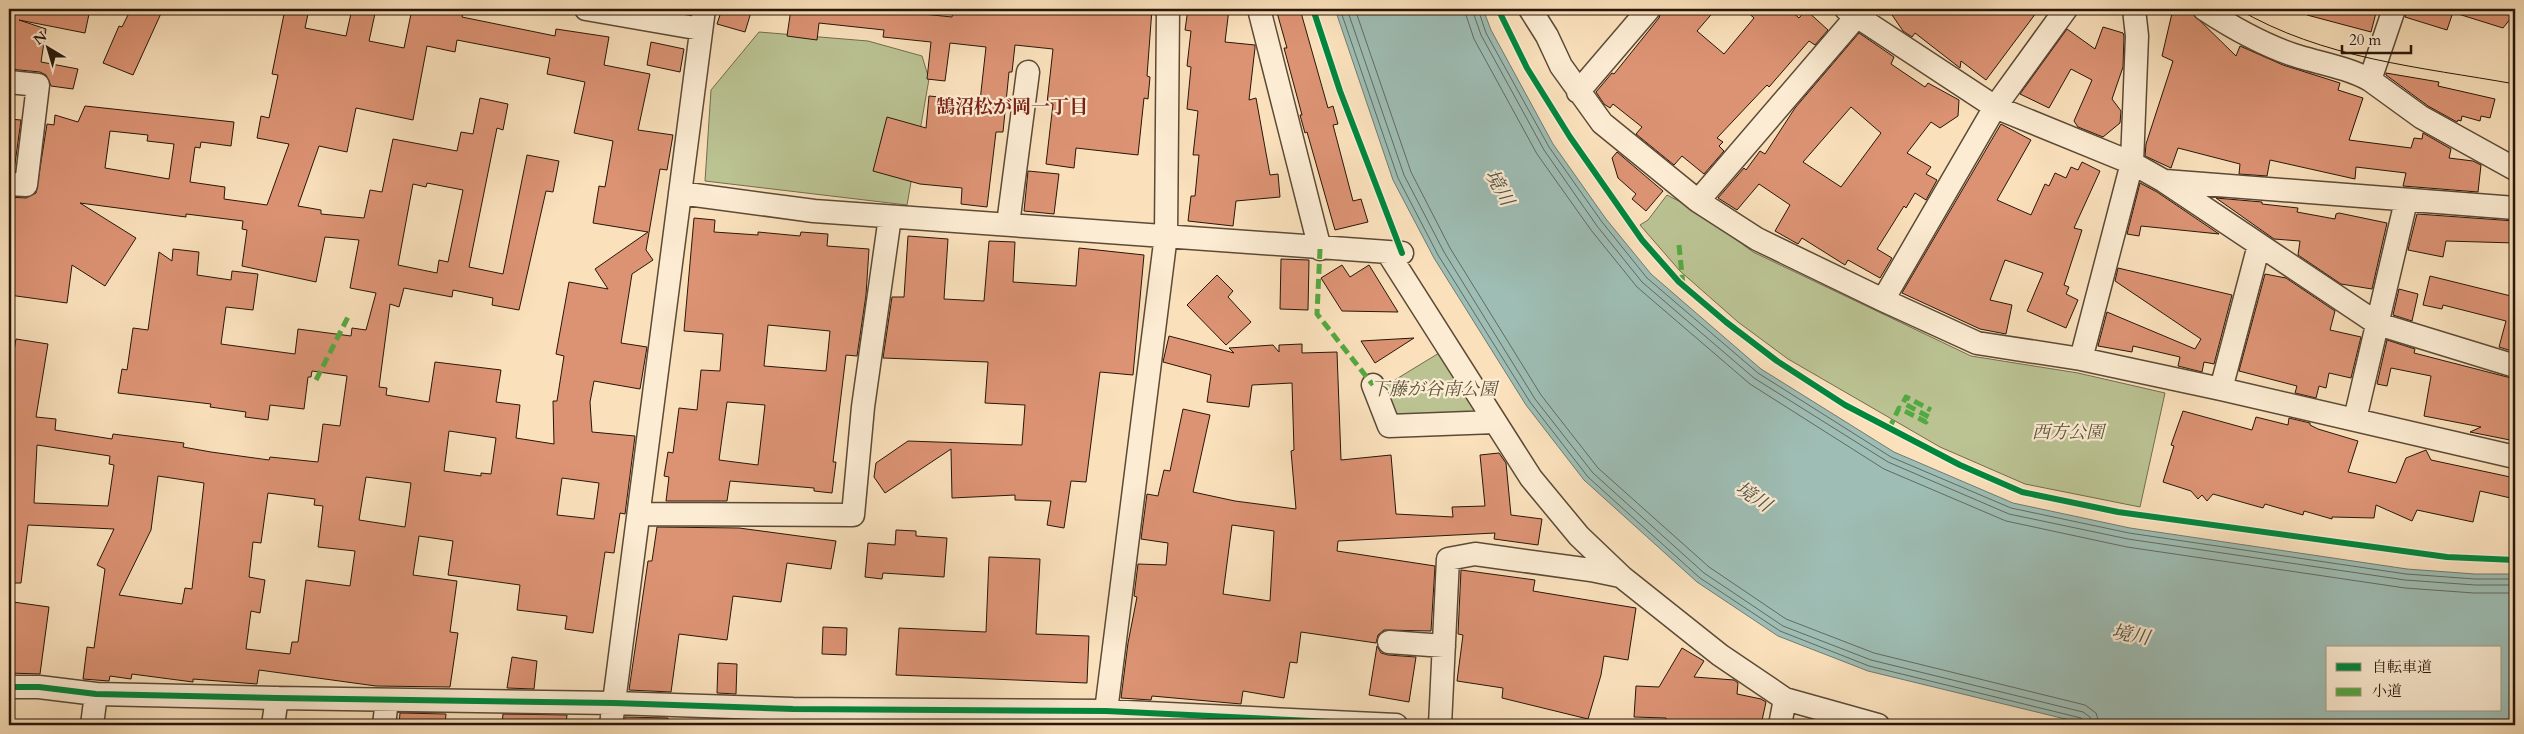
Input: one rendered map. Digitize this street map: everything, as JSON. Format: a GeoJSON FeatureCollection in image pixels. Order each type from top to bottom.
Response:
{"type":"FeatureCollection","features":[{"type":"Feature","properties":{"kind":"street"},"geometry":{"type":"LineString","coordinates":[[586,9],[702,19],[611,725]]}},
{"type":"Feature","properties":{"kind":"street"},"geometry":{"type":"LineString","coordinates":[[1106,711],[1123,561],[1147,401],[1166,235],[1168,9]]}},
{"type":"Feature","properties":{"kind":"street"},"geometry":{"type":"LineString","coordinates":[[1259,9],[1320,249]]}},
{"type":"Feature","properties":{"kind":"street"},"geometry":{"type":"LineString","coordinates":[[1530,9],[1561,66],[1602,123],[1698,201],[1757,239],[1977,343],[2081,360],[2221,389],[2515,456]]}},
{"type":"Feature","properties":{"kind":"street"},"geometry":{"type":"LineString","coordinates":[[1578,92],[1649,9]]}},
{"type":"Feature","properties":{"kind":"street"},"geometry":{"type":"LineString","coordinates":[[1883,300],[1995,107],[2066,9]]}},
{"type":"Feature","properties":{"kind":"street"},"geometry":{"type":"LineString","coordinates":[[2081,360],[2132,164],[2137,36],[2134,9]]}},
{"type":"Feature","properties":{"kind":"street"},"geometry":{"type":"LineString","coordinates":[[2204,9],[2262,42],[2299,57],[2356,72],[2370,80],[2420,117],[2515,170]]}},
{"type":"Feature","properties":{"kind":"street"},"geometry":{"type":"LineString","coordinates":[[2370,80],[2394,9]]}},
{"type":"Feature","properties":{"kind":"street"},"geometry":{"type":"LineString","coordinates":[[1698,201],[1856,12],[1995,107],[2132,164],[2164,181],[2378,324],[2515,366]]}},
{"type":"Feature","properties":{"kind":"street"},"geometry":{"type":"LineString","coordinates":[[1008,224],[1028,72]]}},
{"type":"Feature","properties":{"kind":"street"},"geometry":{"type":"LineString","coordinates":[[9,82],[38,85],[26,185],[9,184]]}},
{"type":"Feature","properties":{"kind":"street"},"geometry":{"type":"LineString","coordinates":[[2164,181],[2515,208]]}},
{"type":"Feature","properties":{"kind":"street"},"geometry":{"type":"LineString","coordinates":[[680,193],[814,211],[1395,253],[1495,422],[1531,478],[1579,536],[1622,577],[1720,655],[1785,699],[1878,725]]}},
{"type":"Feature","properties":{"kind":"street"},"geometry":{"type":"LineString","coordinates":[[2355,419],[2406,201]]}},
{"type":"Feature","properties":{"kind":"street"},"geometry":{"type":"LineString","coordinates":[[639,514],[853,515],[863,406],[890,217]]}},
{"type":"Feature","properties":{"kind":"street"},"geometry":{"type":"LineString","coordinates":[[2221,389],[2259,245]]}},
{"type":"Feature","properties":{"kind":"street"},"geometry":{"type":"LineString","coordinates":[[1374,385],[1389,426],[1495,422]]}},
{"type":"Feature","properties":{"kind":"street"},"geometry":{"type":"LineString","coordinates":[[1440,725],[1448,559],[1475,554],[1591,570],[1622,577]]}},
{"type":"Feature","properties":{"kind":"street"},"geometry":{"type":"LineString","coordinates":[[1389,642],[1444,646]]}},
{"type":"Feature","properties":{"kind":"street"},"geometry":{"type":"LineString","coordinates":[[9,687],[39,687],[96,694],[614,703],[952,718],[1106,711],[1233,722],[1396,725]]}},
{"type":"Feature","properties":{"kind":"street"},"geometry":{"type":"LineString","coordinates":[[92,725],[96,694]]}},
{"type":"Feature","properties":{"kind":"street"},"geometry":{"type":"LineString","coordinates":[[273,725],[278,698]]}},
{"type":"Feature","properties":{"kind":"street"},"geometry":{"type":"LineString","coordinates":[[1780,725],[1785,699]]}},
{"type":"Feature","properties":{"kind":"street"},"geometry":{"type":"LineString","coordinates":[[384,725],[388,700]]}},
{"type":"Feature","properties":{"kind":"green space"},"geometry":{"type":"Polygon","coordinates":[[[759,32],[868,41],[922,56],[929,79],[907,205],[705,181],[711,90],[759,32]]]}},
{"type":"Feature","properties":{"kind":"green space","name":"西方公園"},"geometry":{"type":"Polygon","coordinates":[[[1667,195],[1696,210],[1753,252],[1971,356],[2078,373],[2165,393],[2140,507],[2025,484],[1940,447],[1788,359],[1738,322],[1680,271],[1640,225],[1648,220],[1667,195]]]}},
{"type":"Feature","properties":{"kind":"green space","name":"下藤が谷南公園"},"geometry":{"type":"Polygon","coordinates":[[[1444,350],[1485,415],[1397,418],[1380,389],[1444,350]]]}},
{"type":"Feature","properties":{"kind":"water","name":"境川"},"geometry":{"type":"Polygon","coordinates":[[[1335,9],[1483,9],[1491,30],[1553,144],[1606,219],[1651,274],[1761,369],[1894,452],[2013,503],[2130,528],[2407,569],[2475,574],[2515,574],[2515,725],[2090,725],[1868,671],[1778,636],[1697,582],[1584,480],[1526,405],[1434,258],[1393,180],[1335,9]]]}},
{"type":"Feature","properties":{"kind":"building"},"geometry":{"type":"Polygon","coordinates":[[[9,9],[66,9],[89,14],[85,33],[19,20],[46,29],[41,62],[78,69],[73,89],[51,86],[46,75],[40,72],[9,69],[9,9]]]}},
{"type":"Feature","properties":{"kind":"building"},"geometry":{"type":"Polygon","coordinates":[[[131,9],[163,9],[133,75],[103,63],[119,26],[122,27],[131,9]]]}},
{"type":"Feature","properties":{"kind":"building"},"geometry":{"type":"Polygon","coordinates":[[[285,9],[309,9],[305,28],[346,36],[352,9],[376,9],[369,41],[404,48],[412,9],[464,9],[462,17],[555,36],[556,29],[609,37],[604,65],[650,74],[638,130],[673,135],[667,170],[660,169],[646,250],[653,260],[632,274],[621,343],[647,347],[640,389],[594,381],[590,402],[592,432],[635,436],[625,514],[620,513],[614,553],[605,552],[593,633],[565,629],[567,616],[517,610],[520,585],[448,575],[453,541],[419,536],[413,575],[457,581],[450,632],[458,633],[450,687],[376,686],[259,670],[257,684],[193,679],[193,682],[132,674],[131,679],[110,676],[109,681],[83,679],[87,647],[94,648],[105,569],[97,565],[114,529],[28,525],[21,583],[9,583],[9,379],[16,339],[48,344],[36,417],[56,419],[55,430],[112,439],[113,434],[184,443],[183,447],[269,460],[270,457],[318,462],[323,424],[340,426],[347,376],[312,371],[311,377],[308,377],[304,409],[270,405],[268,420],[245,417],[246,412],[210,407],[211,404],[118,393],[122,369],[127,370],[133,328],[148,330],[159,252],[172,261],[173,249],[199,252],[197,275],[231,280],[232,271],[258,274],[253,310],[226,307],[221,344],[295,354],[298,329],[351,336],[352,328],[366,330],[376,293],[350,288],[359,240],[325,237],[316,282],[242,266],[247,230],[242,229],[243,221],[186,214],[186,217],[80,203],[136,238],[105,286],[72,265],[67,303],[9,295],[9,197],[26,198],[36,193],[47,124],[54,125],[55,115],[78,122],[85,106],[234,122],[231,146],[201,142],[200,148],[195,147],[190,182],[225,187],[224,199],[267,205],[289,144],[257,138],[261,116],[269,118],[278,75],[272,74],[285,9]],[[457,40],[455,52],[427,46],[413,120],[356,108],[347,152],[319,146],[298,206],[321,210],[321,214],[364,218],[370,190],[382,192],[393,139],[457,151],[461,132],[473,134],[480,98],[508,104],[503,130],[497,128],[469,267],[503,274],[527,155],[559,161],[553,192],[546,191],[519,310],[492,305],[493,298],[453,290],[452,297],[404,288],[399,307],[390,304],[379,387],[387,388],[386,395],[429,402],[435,362],[501,370],[496,402],[520,405],[516,438],[554,444],[553,401],[557,401],[564,356],[556,354],[569,282],[608,289],[595,269],[648,232],[593,223],[599,186],[605,187],[613,141],[574,133],[585,82],[547,74],[550,58],[457,40]],[[110,131],[105,168],[169,179],[174,144],[147,141],[148,135],[110,131]],[[427,183],[426,187],[413,184],[398,265],[437,273],[439,260],[448,262],[463,190],[427,183]],[[449,431],[444,471],[481,476],[481,473],[491,474],[496,438],[449,431]],[[37,445],[34,503],[108,506],[114,465],[109,464],[110,456],[37,445]],[[158,476],[151,530],[119,595],[182,604],[185,588],[192,589],[204,483],[158,476]],[[366,477],[359,520],[405,527],[411,483],[366,477]],[[562,478],[557,515],[594,519],[599,483],[562,478]],[[268,493],[261,543],[253,542],[249,577],[265,580],[260,613],[251,611],[246,649],[290,654],[292,642],[298,642],[306,580],[350,586],[355,551],[318,547],[323,506],[314,505],[315,499],[268,493]]]}},
{"type":"Feature","properties":{"kind":"building"},"geometry":{"type":"Polygon","coordinates":[[[722,9],[752,9],[745,32],[717,24],[722,9]]]}},
{"type":"Feature","properties":{"kind":"building"},"geometry":{"type":"Polygon","coordinates":[[[791,9],[913,9],[913,13],[952,17],[953,9],[1152,9],[1147,76],[1150,77],[1148,99],[1144,98],[1138,155],[1076,148],[1074,168],[1046,164],[1053,104],[1047,103],[1053,49],[1015,45],[1012,72],[1009,72],[1003,132],[996,132],[987,207],[961,204],[962,188],[920,184],[873,171],[887,117],[926,128],[929,96],[980,101],[986,47],[950,43],[945,81],[927,79],[931,42],[883,37],[884,30],[819,23],[817,40],[787,36],[791,9]]]}},
{"type":"Feature","properties":{"kind":"building"},"geometry":{"type":"Polygon","coordinates":[[[1188,9],[1229,9],[1225,42],[1255,45],[1249,100],[1256,98],[1270,175],[1278,174],[1280,197],[1236,201],[1233,226],[1188,221],[1191,196],[1195,196],[1199,155],[1193,155],[1198,111],[1187,109],[1191,67],[1187,66],[1191,31],[1185,30],[1188,9]]]}},
{"type":"Feature","properties":{"kind":"building"},"geometry":{"type":"Polygon","coordinates":[[[1276,9],[1300,9],[1328,108],[1333,106],[1338,124],[1333,125],[1353,201],[1361,199],[1368,222],[1335,230],[1307,132],[1305,133],[1300,115],[1302,115],[1284,48],[1287,48],[1276,9]]]}},
{"type":"Feature","properties":{"kind":"building"},"geometry":{"type":"Polygon","coordinates":[[[1662,9],[1716,9],[1697,31],[1724,54],[1754,18],[1744,9],[1789,9],[1799,18],[1806,10],[1828,30],[1815,45],[1809,41],[1769,87],[1767,85],[1717,138],[1723,142],[1719,146],[1724,151],[1704,174],[1682,156],[1674,165],[1636,134],[1642,127],[1613,104],[1610,108],[1604,104],[1596,92],[1612,73],[1614,74],[1659,18],[1662,9]]]}},
{"type":"Feature","properties":{"kind":"building"},"geometry":{"type":"Polygon","coordinates":[[[1888,9],[2039,9],[1986,80],[1961,61],[1960,68],[1915,33],[1912,37],[1903,31],[1888,9]]]}},
{"type":"Feature","properties":{"kind":"building"},"geometry":{"type":"Polygon","coordinates":[[[2173,9],[2188,9],[2236,56],[2240,46],[2283,65],[2340,83],[2338,90],[2363,98],[2349,140],[2411,148],[2414,138],[2422,139],[2423,133],[2451,149],[2449,158],[2473,161],[2481,165],[2478,192],[2403,186],[2406,173],[2356,167],[2355,179],[2270,160],[2267,176],[2239,174],[2240,164],[2178,148],[2171,168],[2145,156],[2146,144],[2173,61],[2162,56],[2173,9]]]}},
{"type":"Feature","properties":{"kind":"building"},"geometry":{"type":"Polygon","coordinates":[[[2308,9],[2377,9],[2371,32],[2307,15],[2308,9]]]}},
{"type":"Feature","properties":{"kind":"building"},"geometry":{"type":"Polygon","coordinates":[[[2407,9],[2454,9],[2447,30],[2405,17],[2407,9]]]}},
{"type":"Feature","properties":{"kind":"building"},"geometry":{"type":"Polygon","coordinates":[[[2456,9],[2515,9],[2515,13],[2503,28],[2455,13],[2456,9]]]}},
{"type":"Feature","properties":{"kind":"building"},"geometry":{"type":"Polygon","coordinates":[[[2103,27],[2123,33],[2124,36],[2123,67],[2112,99],[2121,111],[2120,123],[2103,137],[2078,127],[2074,121],[2092,80],[2071,69],[2049,108],[2020,94],[2067,29],[2095,49],[2103,27]]]}},
{"type":"Feature","properties":{"kind":"building"},"geometry":{"type":"Polygon","coordinates":[[[1859,33],[1894,57],[1891,64],[1925,87],[1928,83],[1959,100],[1958,116],[1940,128],[1931,122],[1907,153],[1931,167],[1926,174],[1937,180],[1926,200],[1915,193],[1906,208],[1904,206],[1877,249],[1892,258],[1880,278],[1848,260],[1845,265],[1802,238],[1798,244],[1775,231],[1790,205],[1759,184],[1737,210],[1718,198],[1744,168],[1746,170],[1760,151],[1765,154],[1795,108],[1859,33]],[[1851,107],[1803,162],[1841,187],[1881,133],[1851,107]]]}},
{"type":"Feature","properties":{"kind":"building"},"geometry":{"type":"Polygon","coordinates":[[[651,42],[684,49],[680,72],[647,65],[651,42]]]}},
{"type":"Feature","properties":{"kind":"building"},"geometry":{"type":"Polygon","coordinates":[[[2386,73],[2439,82],[2438,86],[2495,99],[2490,118],[2481,116],[2480,121],[2462,116],[2461,121],[2458,120],[2457,122],[2428,106],[2386,75],[2386,73]]]}},
{"type":"Feature","properties":{"kind":"building"},"geometry":{"type":"Polygon","coordinates":[[[9,119],[21,120],[14,171],[9,171],[9,119]]]}},
{"type":"Feature","properties":{"kind":"building"},"geometry":{"type":"Polygon","coordinates":[[[2001,124],[2031,140],[1997,200],[2031,215],[2045,184],[2049,186],[2055,173],[2066,178],[2071,167],[2078,170],[2082,162],[2100,171],[2074,228],[2082,230],[2064,285],[2069,287],[2066,294],[2078,300],[2066,328],[2027,311],[2043,273],[2005,260],[1990,300],[2012,305],[2006,334],[1980,329],[1902,293],[2001,124]]]}},
{"type":"Feature","properties":{"kind":"building"},"geometry":{"type":"Polygon","coordinates":[[[1617,152],[1663,191],[1646,211],[1632,199],[1636,194],[1618,178],[1612,158],[1617,152]]]}},
{"type":"Feature","properties":{"kind":"building"},"geometry":{"type":"Polygon","coordinates":[[[1028,171],[1059,174],[1054,214],[1024,211],[1028,171]]]}},
{"type":"Feature","properties":{"kind":"building"},"geometry":{"type":"Polygon","coordinates":[[[2140,183],[2157,192],[2219,234],[2141,226],[2139,236],[2127,234],[2140,183]]]}},
{"type":"Feature","properties":{"kind":"building"},"geometry":{"type":"Polygon","coordinates":[[[2216,198],[2262,202],[2262,204],[2298,208],[2297,212],[2335,219],[2336,214],[2339,213],[2387,223],[2372,289],[2341,284],[2298,255],[2300,241],[2274,239],[2216,198]]]}},
{"type":"Feature","properties":{"kind":"building"},"geometry":{"type":"Polygon","coordinates":[[[2417,214],[2515,221],[2515,243],[2446,241],[2443,257],[2408,250],[2417,214]]]}},
{"type":"Feature","properties":{"kind":"building"},"geometry":{"type":"Polygon","coordinates":[[[694,218],[715,220],[714,232],[758,235],[758,232],[800,236],[801,232],[828,234],[827,246],[869,249],[866,295],[857,356],[846,355],[833,462],[836,462],[832,493],[814,491],[814,488],[730,481],[727,501],[666,501],[669,477],[664,476],[668,452],[673,453],[679,408],[697,410],[701,370],[720,371],[723,334],[684,331],[694,218]],[[768,325],[764,366],[826,371],[830,331],[768,325]],[[727,402],[719,460],[758,465],[765,405],[727,402]]]}},
{"type":"Feature","properties":{"kind":"building"},"geometry":{"type":"Polygon","coordinates":[[[908,236],[948,239],[944,299],[984,301],[989,241],[1015,242],[1013,282],[1076,286],[1079,248],[1144,255],[1133,375],[1100,372],[1086,482],[1071,481],[1064,528],[1047,525],[1051,501],[1015,500],[1015,495],[952,498],[951,449],[885,493],[874,477],[876,463],[908,441],[1022,445],[1025,405],[985,403],[988,362],[883,358],[892,297],[904,297],[908,236]]]}},
{"type":"Feature","properties":{"kind":"building"},"geometry":{"type":"Polygon","coordinates":[[[1281,259],[1309,260],[1308,310],[1280,309],[1281,259]]]}},
{"type":"Feature","properties":{"kind":"building"},"geometry":{"type":"Polygon","coordinates":[[[1342,265],[1350,277],[1369,265],[1398,312],[1342,311],[1321,278],[1342,265]]]}},
{"type":"Feature","properties":{"kind":"building"},"geometry":{"type":"Polygon","coordinates":[[[2118,268],[2232,295],[2214,364],[2204,362],[2202,372],[2178,366],[2180,357],[2133,346],[2132,352],[2098,346],[2107,312],[2195,349],[2201,339],[2115,281],[2118,268]]]}},
{"type":"Feature","properties":{"kind":"building"},"geometry":{"type":"Polygon","coordinates":[[[2265,274],[2286,278],[2335,311],[2330,330],[2361,337],[2351,378],[2329,373],[2326,388],[2319,386],[2316,398],[2295,393],[2297,386],[2239,371],[2265,274]]]}},
{"type":"Feature","properties":{"kind":"building"},"geometry":{"type":"Polygon","coordinates":[[[1217,275],[1233,291],[1228,297],[1251,322],[1226,345],[1187,305],[1217,275]]]}},
{"type":"Feature","properties":{"kind":"building"},"geometry":{"type":"Polygon","coordinates":[[[2430,276],[2515,297],[2515,352],[2499,347],[2506,321],[2443,305],[2442,309],[2423,305],[2430,276]]]}},
{"type":"Feature","properties":{"kind":"building"},"geometry":{"type":"Polygon","coordinates":[[[2399,289],[2418,294],[2412,321],[2393,315],[2399,289]]]}},
{"type":"Feature","properties":{"kind":"building"},"geometry":{"type":"Polygon","coordinates":[[[1169,336],[1234,353],[1229,348],[1273,345],[1279,352],[1279,345],[1302,344],[1302,353],[1337,352],[1341,460],[1391,455],[1396,514],[1453,517],[1452,507],[1485,506],[1480,455],[1499,453],[1506,463],[1511,515],[1542,519],[1538,545],[1494,539],[1495,533],[1338,541],[1337,551],[1435,566],[1431,631],[1384,630],[1378,635],[1376,643],[1301,632],[1297,663],[1290,662],[1284,698],[1243,691],[1241,704],[1152,696],[1151,700],[1121,698],[1128,643],[1137,597],[1134,596],[1138,564],[1166,565],[1168,543],[1141,539],[1147,494],[1158,496],[1164,470],[1170,471],[1183,409],[1210,415],[1193,492],[1235,501],[1296,509],[1291,451],[1294,450],[1292,383],[1252,385],[1249,407],[1207,402],[1211,375],[1163,362],[1169,336]],[[1232,525],[1223,594],[1270,601],[1274,531],[1232,525]]]}},
{"type":"Feature","properties":{"kind":"building"},"geometry":{"type":"Polygon","coordinates":[[[1414,338],[1375,363],[1361,341],[1414,338]]]}},
{"type":"Feature","properties":{"kind":"building"},"geometry":{"type":"Polygon","coordinates":[[[2387,340],[2415,349],[2414,353],[2515,379],[2515,441],[2470,432],[2481,427],[2424,416],[2431,376],[2391,368],[2387,386],[2377,384],[2387,340]]]}},
{"type":"Feature","properties":{"kind":"building"},"geometry":{"type":"Polygon","coordinates":[[[2183,411],[2252,430],[2256,417],[2288,425],[2289,418],[2310,423],[2310,425],[2318,429],[2358,441],[2348,472],[2396,483],[2406,458],[2426,450],[2431,460],[2515,478],[2515,499],[2480,491],[2473,522],[2417,510],[2412,521],[2376,505],[2374,518],[2332,517],[2332,519],[2304,511],[2303,515],[2265,504],[2263,508],[2213,494],[2207,501],[2202,495],[2198,499],[2191,491],[2163,482],[2174,446],[2171,445],[2183,411]]]}},
{"type":"Feature","properties":{"kind":"building"},"geometry":{"type":"Polygon","coordinates":[[[657,527],[739,528],[836,541],[831,569],[787,563],[781,602],[733,596],[727,640],[679,634],[671,692],[629,690],[648,561],[652,561],[657,527]]]}},
{"type":"Feature","properties":{"kind":"building"},"geometry":{"type":"Polygon","coordinates":[[[896,530],[916,531],[916,536],[947,538],[944,577],[883,573],[882,579],[865,577],[868,543],[895,545],[896,530]]]}},
{"type":"Feature","properties":{"kind":"building"},"geometry":{"type":"Polygon","coordinates":[[[989,557],[1040,559],[1036,634],[1089,636],[1087,683],[896,675],[899,628],[986,632],[989,557]]]}},
{"type":"Feature","properties":{"kind":"building"},"geometry":{"type":"Polygon","coordinates":[[[1461,570],[1535,580],[1533,591],[1636,608],[1628,660],[1604,656],[1601,675],[1588,719],[1502,698],[1503,688],[1457,681],[1463,635],[1458,634],[1461,570]]]}},
{"type":"Feature","properties":{"kind":"building"},"geometry":{"type":"Polygon","coordinates":[[[13,602],[49,607],[40,674],[9,673],[9,635],[13,602]]]}},
{"type":"Feature","properties":{"kind":"building"},"geometry":{"type":"Polygon","coordinates":[[[823,627],[847,628],[846,655],[822,654],[823,627]]]}},
{"type":"Feature","properties":{"kind":"building"},"geometry":{"type":"Polygon","coordinates":[[[1377,646],[1381,653],[1388,655],[1416,657],[1409,702],[1369,695],[1377,646]]]}},
{"type":"Feature","properties":{"kind":"building"},"geometry":{"type":"Polygon","coordinates":[[[1682,648],[1704,661],[1694,677],[1734,680],[1738,683],[1737,694],[1761,699],[1766,702],[1761,725],[1731,722],[1731,725],[1666,725],[1666,718],[1634,717],[1636,686],[1659,687],[1682,648]]]}},
{"type":"Feature","properties":{"kind":"building"},"geometry":{"type":"Polygon","coordinates":[[[512,657],[537,661],[534,689],[507,688],[512,657]]]}},
{"type":"Feature","properties":{"kind":"building"},"geometry":{"type":"Polygon","coordinates":[[[718,663],[737,664],[736,694],[717,693],[718,663]]]}},
{"type":"Feature","properties":{"kind":"building"},"geometry":{"type":"Polygon","coordinates":[[[400,713],[446,714],[445,725],[399,725],[400,713]]]}},
{"type":"Feature","properties":{"kind":"building"},"geometry":{"type":"Polygon","coordinates":[[[503,714],[567,715],[566,725],[502,725],[503,714]]]}},
{"type":"Feature","properties":{"kind":"building"},"geometry":{"type":"Polygon","coordinates":[[[625,717],[668,718],[667,725],[624,725],[625,717]]]}},
{"type":"Feature","properties":{"kind":"tram line"},"geometry":{"type":"LineString","coordinates":[[2238,9],[2270,26],[2338,50],[2408,66],[2515,84]]}},
{"type":"Feature","properties":{"kind":"marked path"},"geometry":{"type":"LineString","coordinates":[[1679,245],[1683,285]]}},
{"type":"Feature","properties":{"kind":"marked path"},"geometry":{"type":"LineString","coordinates":[[1320,249],[1317,314],[1373,385]]}},
{"type":"Feature","properties":{"kind":"marked path"},"geometry":{"type":"LineString","coordinates":[[316,380],[349,315]]}},
{"type":"Feature","properties":{"kind":"marked path"},"geometry":{"type":"LineString","coordinates":[[1889,429],[1899,408],[1926,422],[1929,417],[1903,403],[1906,397],[1931,410]]}},
{"type":"Feature","properties":{"kind":"cycle path"},"geometry":{"type":"LineString","coordinates":[[1313,9],[1340,91],[1402,253]]}},
{"type":"Feature","properties":{"kind":"cycle path"},"geometry":{"type":"LineString","coordinates":[[1498,9],[1527,68],[1570,137],[1642,240],[1679,282],[1726,322],[1777,361],[1845,405],[1960,465],[2022,492],[2118,512],[2447,557],[2515,560]]}},
{"type":"Feature","properties":{"kind":"cycle path"},"geometry":{"type":"LineString","coordinates":[[9,687],[39,687],[96,694],[277,698],[614,703],[793,709],[1106,711],[1396,725]]}},
{"type":"Feature","properties":{"kind":"district","name":"鵠沼松が岡一丁目"},"geometry":{"type":"Point","coordinates":[1012,106]}}]}
